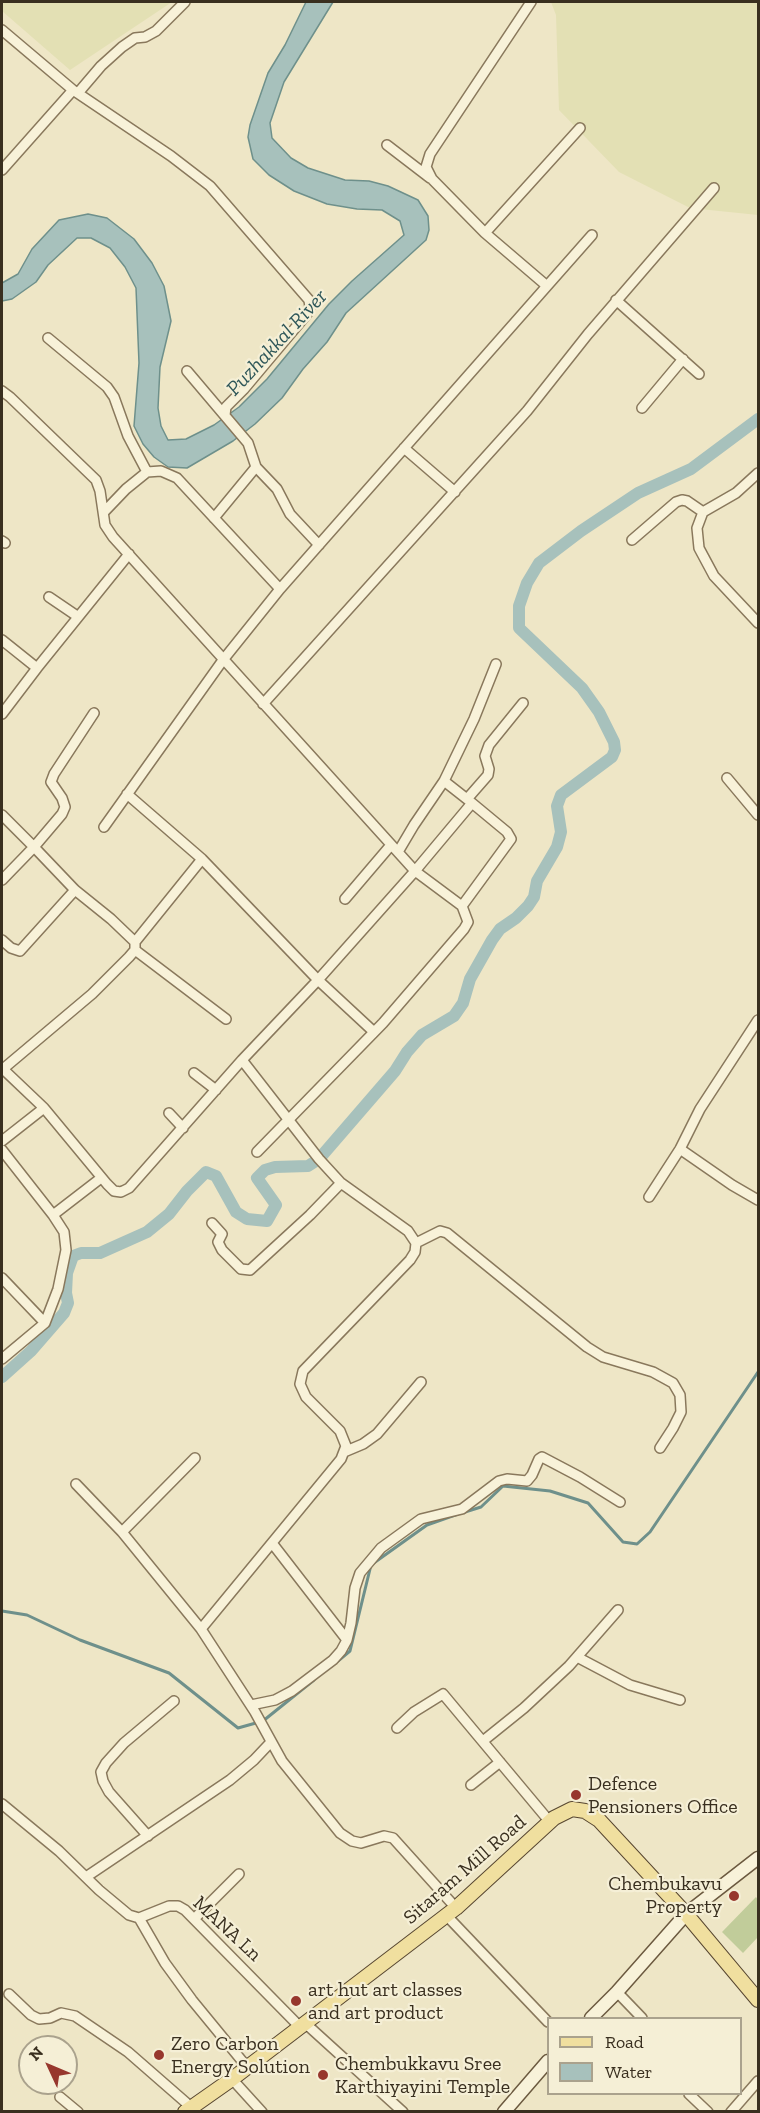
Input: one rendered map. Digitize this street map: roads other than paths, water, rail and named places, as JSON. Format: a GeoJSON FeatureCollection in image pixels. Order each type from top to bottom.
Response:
{"type":"FeatureCollection","features":[{"type":"Feature","properties":{"kind":"main road","name":"Sitaram Mill Road"},"geometry":{"type":"LineString","coordinates":[[188,2109],[232,2079],[452,1912],[549,1822],[572,1809],[585,1811],[599,1820],[686,1914]]}},
{"type":"Feature","properties":{"kind":"main road"},"geometry":{"type":"LineString","coordinates":[[593,2017],[686,1914],[759,1858]]}},
{"type":"Feature","properties":{"kind":"main road"},"geometry":{"type":"LineString","coordinates":[[686,1914],[759,2000]]}},
{"type":"Feature","properties":{"kind":"main road"},"geometry":{"type":"LineString","coordinates":[[504,2112],[547,2063]]}},
{"type":"Feature","properties":{"kind":"street"},"geometry":{"type":"LineString","coordinates":[[2,170],[101,66],[135,38],[145,37],[156,31],[185,2]]}},
{"type":"Feature","properties":{"kind":"street"},"geometry":{"type":"LineString","coordinates":[[432,179],[426,167],[430,154],[531,2]]}},
{"type":"Feature","properties":{"kind":"street"},"geometry":{"type":"LineString","coordinates":[[2,30],[75,91],[171,156],[210,186],[309,300],[310,307],[307,314],[244,389],[233,398],[226,407],[225,415]]}},
{"type":"Feature","properties":{"kind":"street"},"geometry":{"type":"LineString","coordinates":[[485,233],[580,128]]}},
{"type":"Feature","properties":{"kind":"street"},"geometry":{"type":"LineString","coordinates":[[387,144],[432,179],[485,233],[547,286]]}},
{"type":"Feature","properties":{"kind":"street"},"geometry":{"type":"LineString","coordinates":[[263,704],[455,492],[493,446],[527,411],[616,300],[714,188]]}},
{"type":"Feature","properties":{"kind":"street"},"geometry":{"type":"LineString","coordinates":[[104,827],[223,660],[280,590],[592,235]]}},
{"type":"Feature","properties":{"kind":"street"},"geometry":{"type":"LineString","coordinates":[[616,300],[699,374]]}},
{"type":"Feature","properties":{"kind":"street"},"geometry":{"type":"LineString","coordinates":[[48,338],[107,387],[114,397],[128,436],[147,472]]}},
{"type":"Feature","properties":{"kind":"street"},"geometry":{"type":"LineString","coordinates":[[642,408],[682,359]]}},
{"type":"Feature","properties":{"kind":"street"},"geometry":{"type":"LineString","coordinates":[[187,371],[248,443],[256,467],[277,489],[290,514],[319,545]]}},
{"type":"Feature","properties":{"kind":"street"},"geometry":{"type":"LineString","coordinates":[[2,391],[96,480],[105,525],[129,554],[415,871],[462,906],[467,917],[468,922],[464,929],[374,1032],[257,1152]]}},
{"type":"Feature","properties":{"kind":"street"},"geometry":{"type":"LineString","coordinates":[[404,448],[455,492]]}},
{"type":"Feature","properties":{"kind":"street"},"geometry":{"type":"LineString","coordinates":[[214,518],[256,467]]}},
{"type":"Feature","properties":{"kind":"street"},"geometry":{"type":"LineString","coordinates":[[104,512],[126,489],[147,472],[161,471],[177,478],[280,590]]}},
{"type":"Feature","properties":{"kind":"street"},"geometry":{"type":"LineString","coordinates":[[759,473],[736,493],[703,512],[697,528],[699,548],[714,576],[759,623]]}},
{"type":"Feature","properties":{"kind":"street"},"geometry":{"type":"LineString","coordinates":[[632,540],[676,502],[687,501],[703,512]]}},
{"type":"Feature","properties":{"kind":"street"},"geometry":{"type":"LineString","coordinates":[[2,714],[77,616],[129,554]]}},
{"type":"Feature","properties":{"kind":"street"},"geometry":{"type":"LineString","coordinates":[[49,597],[77,616]]}},
{"type":"Feature","properties":{"kind":"street"},"geometry":{"type":"LineString","coordinates":[[2,640],[37,668]]}},
{"type":"Feature","properties":{"kind":"street"},"geometry":{"type":"LineString","coordinates":[[345,899],[395,848],[444,781],[474,719],[495,664]]}},
{"type":"Feature","properties":{"kind":"street"},"geometry":{"type":"LineString","coordinates":[[202,860],[135,946],[92,994],[2,1069],[44,1108],[114,1191],[121,1192],[129,1188],[242,1060],[318,980],[415,871],[488,775],[489,769],[485,756],[489,745],[523,703]]}},
{"type":"Feature","properties":{"kind":"street"},"geometry":{"type":"LineString","coordinates":[[2,880],[62,814],[64,807],[62,798],[51,782],[94,713]]}},
{"type":"Feature","properties":{"kind":"street"},"geometry":{"type":"LineString","coordinates":[[727,778],[759,815]]}},
{"type":"Feature","properties":{"kind":"street"},"geometry":{"type":"LineString","coordinates":[[444,781],[507,832],[511,839],[462,906]]}},
{"type":"Feature","properties":{"kind":"street"},"geometry":{"type":"LineString","coordinates":[[127,794],[202,860],[318,980],[374,1032]]}},
{"type":"Feature","properties":{"kind":"street"},"geometry":{"type":"LineString","coordinates":[[2,815],[75,890],[111,919],[135,946],[226,1019]]}},
{"type":"Feature","properties":{"kind":"street"},"geometry":{"type":"LineString","coordinates":[[2,940],[11,948],[20,951],[75,890]]}},
{"type":"Feature","properties":{"kind":"street"},"geometry":{"type":"LineString","coordinates":[[649,1197],[680,1149],[700,1109],[759,1020]]}},
{"type":"Feature","properties":{"kind":"street"},"geometry":{"type":"LineString","coordinates":[[201,1629],[341,1459],[346,1446],[340,1431],[306,1397],[300,1384],[303,1371],[410,1260],[415,1252],[416,1243],[408,1231],[341,1183],[319,1159],[242,1060]]}},
{"type":"Feature","properties":{"kind":"street"},"geometry":{"type":"LineString","coordinates":[[194,1073],[216,1090]]}},
{"type":"Feature","properties":{"kind":"street"},"geometry":{"type":"LineString","coordinates":[[2,1141],[44,1108]]}},
{"type":"Feature","properties":{"kind":"street"},"geometry":{"type":"LineString","coordinates":[[169,1113],[183,1128]]}},
{"type":"Feature","properties":{"kind":"street"},"geometry":{"type":"LineString","coordinates":[[680,1149],[732,1185],[759,1200]]}},
{"type":"Feature","properties":{"kind":"street"},"geometry":{"type":"LineString","coordinates":[[2,1150],[64,1232],[66,1250],[58,1289],[45,1323],[2,1359]]}},
{"type":"Feature","properties":{"kind":"street"},"geometry":{"type":"LineString","coordinates":[[53,1215],[101,1178]]}},
{"type":"Feature","properties":{"kind":"street"},"geometry":{"type":"LineString","coordinates":[[212,1223],[222,1234],[218,1242],[222,1250],[242,1269],[250,1270],[341,1183]]}},
{"type":"Feature","properties":{"kind":"street"},"geometry":{"type":"LineString","coordinates":[[416,1243],[440,1231],[447,1233],[587,1347],[603,1357],[653,1372],[674,1383],[680,1395],[681,1412],[660,1448]]}},
{"type":"Feature","properties":{"kind":"street"},"geometry":{"type":"LineString","coordinates":[[2,1278],[45,1323]]}},
{"type":"Feature","properties":{"kind":"street"},"geometry":{"type":"LineString","coordinates":[[344,1452],[363,1444],[377,1434],[421,1382]]}},
{"type":"Feature","properties":{"kind":"street"},"geometry":{"type":"LineString","coordinates":[[122,1532],[195,1458]]}},
{"type":"Feature","properties":{"kind":"street"},"geometry":{"type":"LineString","coordinates":[[253,1708],[292,1691],[333,1660],[347,1640],[355,1588],[360,1573],[381,1548],[421,1520],[469,1506],[499,1481],[507,1479],[527,1481],[540,1458],[545,1458],[620,1502]]}},
{"type":"Feature","properties":{"kind":"street"},"geometry":{"type":"LineString","coordinates":[[76,1484],[122,1532],[201,1629],[253,1708],[282,1761],[340,1833],[352,1841],[361,1843],[384,1836],[393,1838],[452,1912],[547,2020]]}},
{"type":"Feature","properties":{"kind":"street"},"geometry":{"type":"LineString","coordinates":[[272,1544],[347,1640]]}},
{"type":"Feature","properties":{"kind":"street"},"geometry":{"type":"LineString","coordinates":[[483,1741],[525,1708],[577,1657],[618,1610]]}},
{"type":"Feature","properties":{"kind":"street"},"geometry":{"type":"LineString","coordinates":[[577,1657],[630,1685],[680,1700]]}},
{"type":"Feature","properties":{"kind":"street"},"geometry":{"type":"LineString","coordinates":[[397,1728],[414,1712],[443,1694],[549,1822]]}},
{"type":"Feature","properties":{"kind":"street"},"geometry":{"type":"LineString","coordinates":[[148,1836],[110,1792],[103,1781],[101,1772],[124,1743],[174,1701]]}},
{"type":"Feature","properties":{"kind":"street"},"geometry":{"type":"LineString","coordinates":[[86,1877],[230,1780],[271,1742]]}},
{"type":"Feature","properties":{"kind":"street"},"geometry":{"type":"LineString","coordinates":[[471,1785],[500,1762]]}},
{"type":"Feature","properties":{"kind":"street"},"geometry":{"type":"LineString","coordinates":[[2,1804],[59,1851],[129,1915],[139,1918],[165,1963],[185,1991],[247,2067]]}},
{"type":"Feature","properties":{"kind":"street"},"geometry":{"type":"LineString","coordinates":[[194,1919],[239,1874]]}},
{"type":"Feature","properties":{"kind":"street","name":"MANA Ln"},"geometry":{"type":"LineString","coordinates":[[139,1918],[169,1906],[178,1906],[303,2025],[403,2112]]}},
{"type":"Feature","properties":{"kind":"street"},"geometry":{"type":"LineString","coordinates":[[617,1992],[640,2017]]}},
{"type":"Feature","properties":{"kind":"street"},"geometry":{"type":"LineString","coordinates":[[9,1994],[31,2015],[39,2019],[50,2018],[61,2013],[75,2016],[128,2052],[188,2109]]}},
{"type":"Feature","properties":{"kind":"street"},"geometry":{"type":"LineString","coordinates":[[232,2079],[262,2112]]}},
{"type":"Feature","properties":{"kind":"street"},"geometry":{"type":"LineString","coordinates":[[731,2112],[759,2081]]}},
{"type":"Feature","properties":{"kind":"street"},"geometry":{"type":"LineString","coordinates":[[690,2095],[708,2112]]}},
{"type":"Feature","properties":{"kind":"street"},"geometry":{"type":"LineString","coordinates":[[60,2097],[78,2112]]}},
{"type":"Feature","properties":{"kind":"water"},"geometry":{"type":"Polygon","coordinates":[[[306,2],[333,2],[284,82],[270,123],[272,138],[291,158],[308,168],[345,180],[369,181],[388,186],[418,200],[428,216],[429,230],[426,240],[346,313],[327,342],[282,398],[255,424],[233,441],[187,468],[168,467],[154,457],[143,444],[134,426],[139,363],[136,288],[125,267],[110,248],[91,238],[77,238],[48,265],[36,282],[12,299],[2,301],[2,283],[18,274],[32,249],[59,220],[88,214],[107,218],[134,239],[152,263],[164,286],[171,321],[160,367],[158,408],[161,426],[168,440],[186,439],[214,425],[239,407],[267,379],[329,304],[404,235],[400,221],[382,210],[327,204],[294,191],[269,175],[253,159],[248,137],[250,125],[268,73],[306,2]]]}},
{"type":"Feature","properties":{"kind":"waterway"},"geometry":{"type":"LineString","coordinates":[[2,1377],[31,1351],[64,1313],[68,1303],[67,1273],[73,1256],[81,1253],[100,1253],[147,1232],[169,1214],[206,1172],[216,1176],[236,1212],[247,1219],[267,1221],[276,1205],[257,1178],[265,1170],[275,1167],[308,1166],[319,1159],[395,1071],[407,1052],[422,1035],[454,1016],[463,1003],[470,979],[492,940],[500,929],[528,906],[534,897],[537,881],[557,847],[561,832],[557,806],[561,795],[612,757],[615,750],[614,742],[599,712],[582,688],[519,628],[519,606],[527,583],[539,563],[581,531],[638,493],[691,469],[758,419]]}},
{"type":"Feature","properties":{"kind":"waterway"},"geometry":{"type":"LineString","coordinates":[[465,1512],[481,1507],[503,1486],[550,1491],[588,1503],[623,1542],[637,1544],[650,1532],[758,1372]]}},
{"type":"Feature","properties":{"kind":"waterway"},"geometry":{"type":"LineString","coordinates":[[338,1661],[350,1651],[371,1565],[427,1525],[458,1514]]}},
{"type":"Feature","properties":{"kind":"waterway"},"geometry":{"type":"LineString","coordinates":[[2,1611],[27,1615],[80,1640],[169,1673],[238,1728],[263,1721],[314,1680]]}},
{"type":"Feature","properties":{"kind":"place","name":"Defence Pensioners Office"},"geometry":{"type":"Point","coordinates":[576,1795]}},
{"type":"Feature","properties":{"kind":"place","name":"Chembukavu Property"},"geometry":{"type":"Point","coordinates":[734,1896]}},
{"type":"Feature","properties":{"kind":"place","name":"art hut art classes and art product"},"geometry":{"type":"Point","coordinates":[296,2001]}},
{"type":"Feature","properties":{"kind":"place","name":"Zero Carbon Energy Solution"},"geometry":{"type":"Point","coordinates":[159,2055]}},
{"type":"Feature","properties":{"kind":"place","name":"Chembukkavu Sree Karthiyayini Temple"},"geometry":{"type":"Point","coordinates":[323,2075]}},
{"type":"Feature","properties":{"kind":"water label","name":"Puzhakkal River"},"geometry":{"type":"Point","coordinates":[277,343]}}]}
